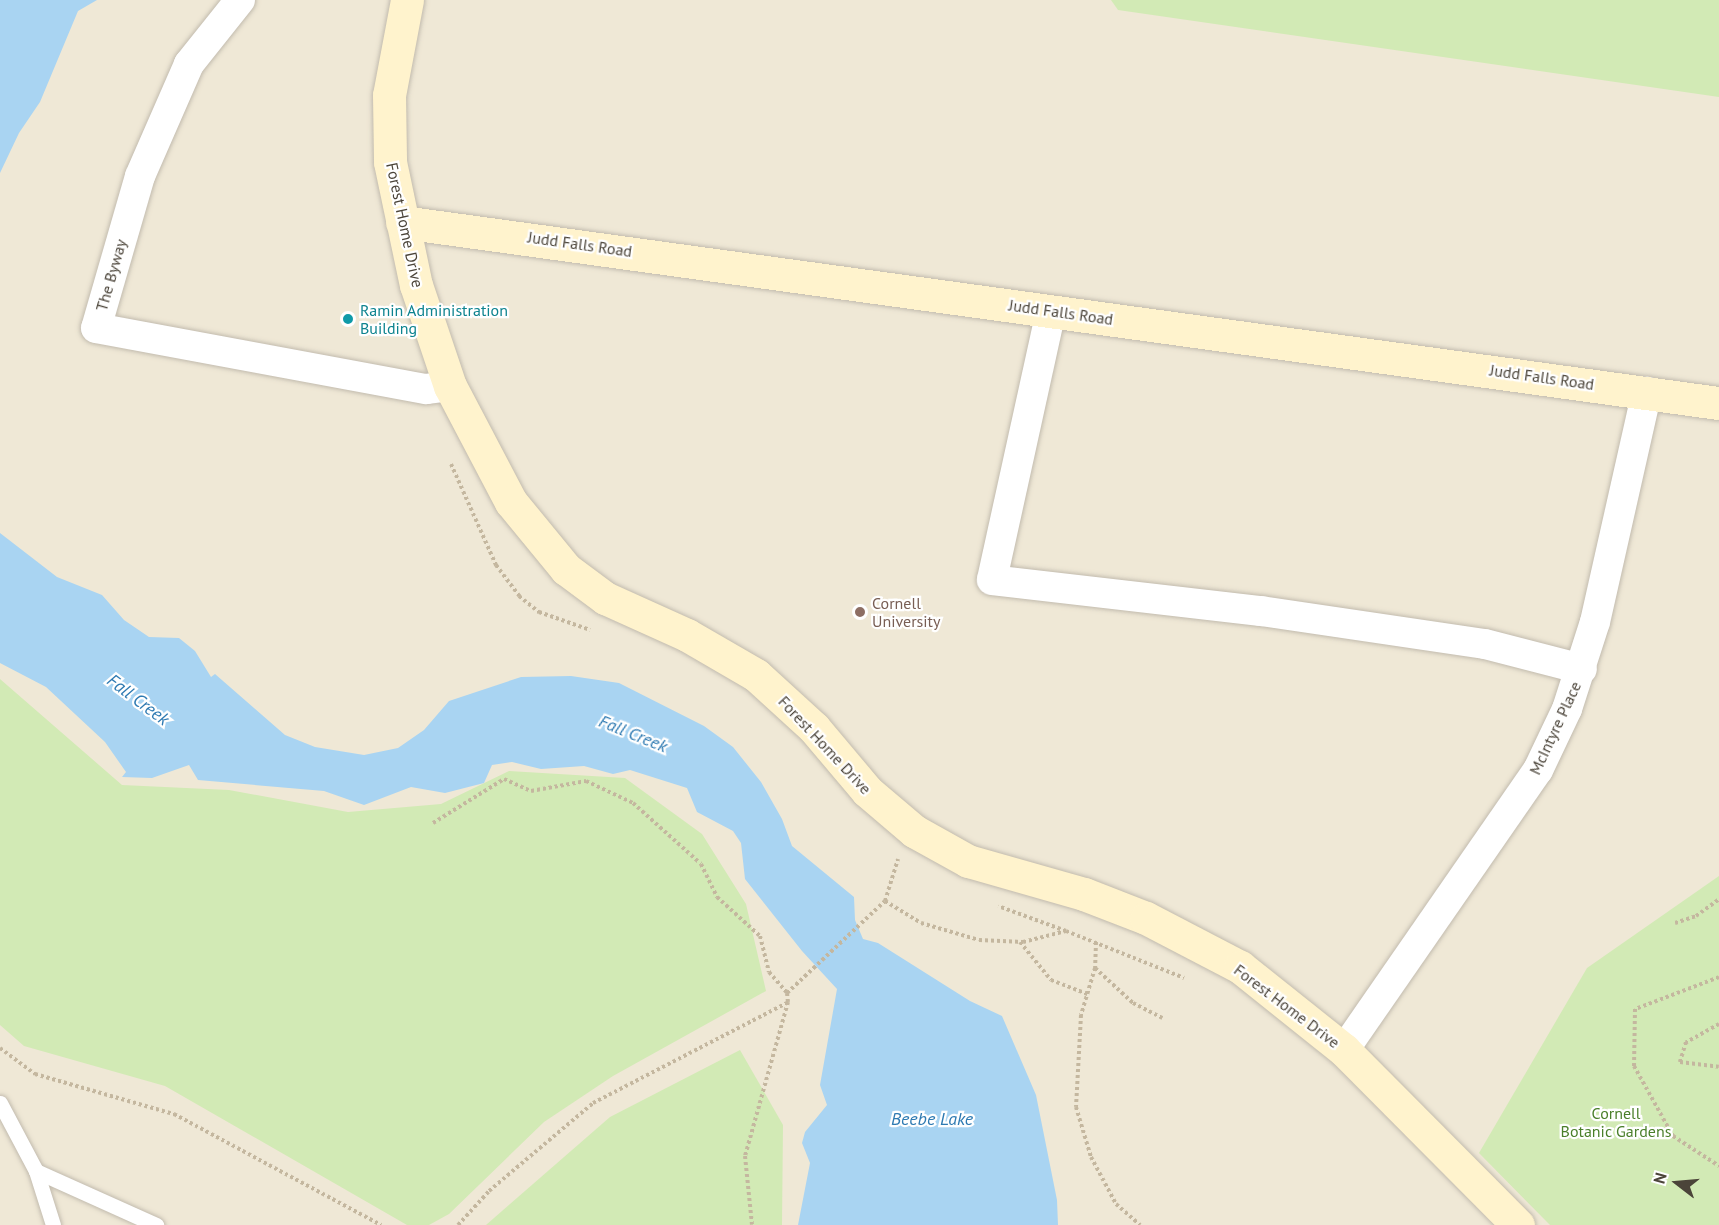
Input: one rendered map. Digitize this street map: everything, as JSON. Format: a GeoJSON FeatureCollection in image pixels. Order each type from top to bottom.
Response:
{"type":"FeatureCollection","features":[{"type":"Feature","properties":{"kind":"street","name":"The Byway"},"geometry":{"type":"LineString","coordinates":[[240,0],[184,74],[140,176],[96,328],[426,389],[450,386]]}},
{"type":"Feature","properties":{"kind":"street","name":"Forest Home Drive"},"geometry":{"type":"LineString","coordinates":[[407,0],[389,95],[390,162],[416,285],[450,386],[511,502],[566,568],[605,598],[687,635],[756,675],[814,728],[867,791],[906,845],[1084,894],[1146,918],[1240,967],[1344,1050],[1518,1225]]}},
{"type":"Feature","properties":{"kind":"street","name":"Judd Falls Road"},"geometry":{"type":"LineString","coordinates":[[402,222],[1719,403]]}},
{"type":"Feature","properties":{"kind":"street"},"geometry":{"type":"LineString","coordinates":[[1051,311],[992,580],[1261,611],[1473,642],[1582,669]]}},
{"type":"Feature","properties":{"kind":"street","name":"McIntyre Place"},"geometry":{"type":"LineString","coordinates":[[1344,1050],[1538,770],[1582,669],[1647,392]]}},
{"type":"Feature","properties":{"kind":"lane"},"geometry":{"type":"LineString","coordinates":[[0,1103],[36,1171],[53,1225]]}},
{"type":"Feature","properties":{"kind":"lane"},"geometry":{"type":"LineString","coordinates":[[36,1171],[156,1225]]}},
{"type":"Feature","properties":{"kind":"path"},"geometry":{"type":"LineString","coordinates":[[433,823],[504,778],[531,790],[586,781],[633,803],[701,864],[717,897],[760,936],[769,972],[787,993],[788,1002],[745,1156],[752,1225]]}},
{"type":"Feature","properties":{"kind":"path"},"geometry":{"type":"LineString","coordinates":[[906,845],[908,865]]}},
{"type":"Feature","properties":{"kind":"path"},"geometry":{"type":"LineString","coordinates":[[787,993],[885,901],[906,845]]}},
{"type":"Feature","properties":{"kind":"path"},"geometry":{"type":"LineString","coordinates":[[1675,923],[1696,916],[1719,899]]}},
{"type":"Feature","properties":{"kind":"path"},"geometry":{"type":"LineString","coordinates":[[885,901],[921,923],[980,940],[1020,942],[1066,931]]}},
{"type":"Feature","properties":{"kind":"path"},"geometry":{"type":"LineString","coordinates":[[987,903],[1096,942],[1191,980]]}},
{"type":"Feature","properties":{"kind":"path"},"geometry":{"type":"LineString","coordinates":[[1020,942],[1051,980],[1088,994]]}},
{"type":"Feature","properties":{"kind":"path"},"geometry":{"type":"LineString","coordinates":[[1096,942],[1095,968],[1077,1050],[1076,1107],[1091,1157],[1116,1204],[1140,1225]]}},
{"type":"Feature","properties":{"kind":"path"},"geometry":{"type":"LineString","coordinates":[[1095,968],[1133,1004],[1162,1018]]}},
{"type":"Feature","properties":{"kind":"path"},"geometry":{"type":"LineString","coordinates":[[1719,977],[1635,1009],[1634,1066],[1673,1136],[1719,1166]]}},
{"type":"Feature","properties":{"kind":"path"},"geometry":{"type":"LineString","coordinates":[[458,1225],[489,1191],[593,1103],[674,1058],[788,1002]]}},
{"type":"Feature","properties":{"kind":"path"},"geometry":{"type":"LineString","coordinates":[[1719,1024],[1686,1041],[1680,1062],[1719,1067]]}},
{"type":"Feature","properties":{"kind":"path"},"geometry":{"type":"LineString","coordinates":[[0,1048],[35,1074],[174,1114],[381,1225]]}},
{"type":"Feature","properties":{"kind":"shaded area","name":"Cornell University"},"geometry":{"type":"Polygon","coordinates":[[[0,0],[1719,0],[1719,1225],[0,1225],[0,0]]]}},
{"type":"Feature","properties":{"kind":"green space"},"geometry":{"type":"Polygon","coordinates":[[[1111,0],[1719,0],[1719,97],[1118,10],[1111,0]]]}},
{"type":"Feature","properties":{"kind":"green space"},"geometry":{"type":"Polygon","coordinates":[[[0,679],[122,785],[229,790],[348,812],[441,804],[509,771],[625,778],[702,834],[746,904],[766,991],[613,1076],[544,1122],[449,1214],[429,1225],[407,1225],[165,1086],[24,1046],[0,1025],[0,679]]]}},
{"type":"Feature","properties":{"kind":"green space","name":"Cornell Botanic Gardens"},"geometry":{"type":"Polygon","coordinates":[[[1719,876],[1719,1225],[1550,1225],[1479,1153],[1587,968],[1719,876]]]}},
{"type":"Feature","properties":{"kind":"green space"},"geometry":{"type":"Polygon","coordinates":[[[740,1050],[783,1125],[782,1225],[486,1225],[610,1117],[740,1050]]]}},
{"type":"Feature","properties":{"kind":"water"},"geometry":{"type":"Polygon","coordinates":[[[0,0],[97,0],[78,11],[40,102],[19,133],[0,173],[0,0]]]}},
{"type":"Feature","properties":{"kind":"water"},"geometry":{"type":"Polygon","coordinates":[[[0,533],[57,577],[102,595],[124,620],[149,637],[179,638],[195,651],[211,677],[215,674],[285,735],[315,747],[364,755],[398,748],[424,730],[449,701],[521,677],[571,676],[619,683],[704,726],[733,747],[761,782],[782,819],[792,846],[854,897],[855,920],[863,939],[878,943],[970,1001],[1002,1016],[1036,1095],[1057,1200],[1058,1225],[798,1225],[810,1163],[802,1143],[805,1132],[827,1105],[820,1085],[837,989],[802,951],[745,879],[741,843],[733,831],[697,812],[687,788],[630,770],[613,774],[584,766],[541,769],[512,762],[492,765],[484,783],[445,793],[411,787],[364,805],[324,791],[198,780],[189,765],[152,778],[122,777],[126,772],[105,742],[46,687],[0,663],[0,533]]]}},
{"type":"Feature","properties":{"kind":"place","name":"Ramin Administration Building"},"geometry":{"type":"Point","coordinates":[348,319]}},
{"type":"Feature","properties":{"kind":"place","name":"Cornell University"},"geometry":{"type":"Point","coordinates":[860,612]}},
{"type":"Feature","properties":{"kind":"water label","name":"Fall Creek"},"geometry":{"type":"Point","coordinates":[138,700]}},
{"type":"Feature","properties":{"kind":"water label","name":"Fall Creek"},"geometry":{"type":"Point","coordinates":[633,734]}},
{"type":"Feature","properties":{"kind":"water label","name":"Beebe Lake"},"geometry":{"type":"Point","coordinates":[932,1119]}}]}
